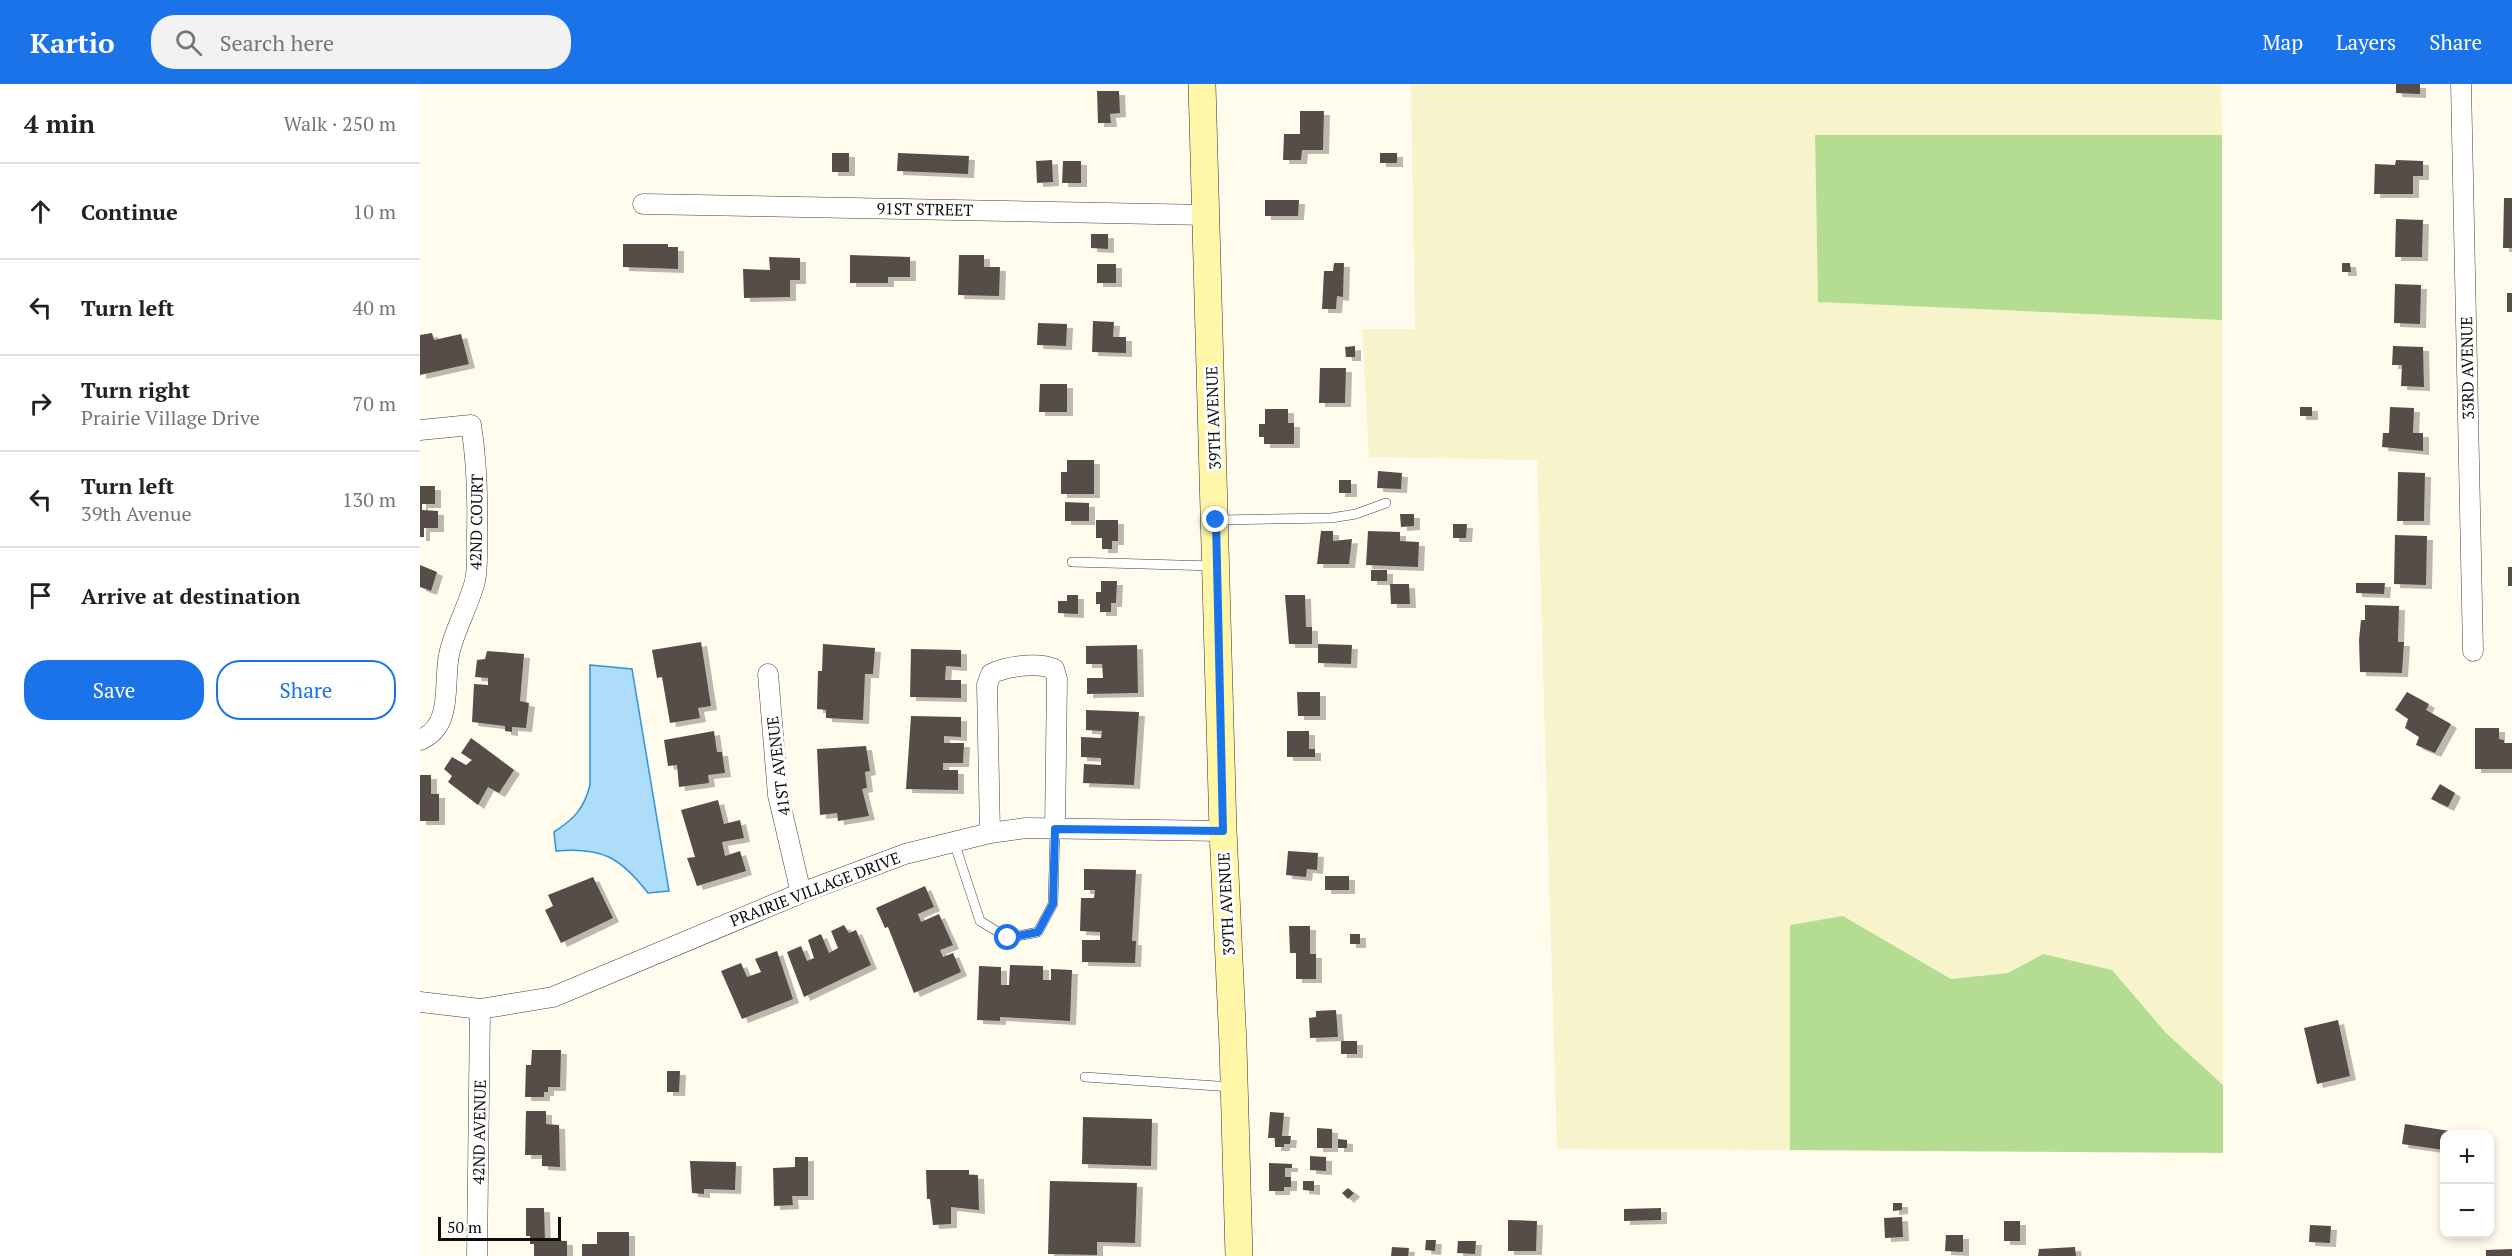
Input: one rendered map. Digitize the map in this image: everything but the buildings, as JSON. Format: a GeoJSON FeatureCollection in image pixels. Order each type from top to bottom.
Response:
{"type":"FeatureCollection","features":[{"type":"Feature","properties":{"kind":"main road","name":"39TH AVENUE"},"geometry":{"type":"LineString","coordinates":[[1202,84],[1223,831],[1239,1256]]}},
{"type":"Feature","properties":{"kind":"street","name":"33RD AVENUE"},"geometry":{"type":"LineString","coordinates":[[2461,84],[2474,651]]}},
{"type":"Feature","properties":{"kind":"street","name":"91ST STREET"},"geometry":{"type":"LineString","coordinates":[[643,204],[1207,214]]}},
{"type":"Feature","properties":{"kind":"street","name":"42ND COURT"},"geometry":{"type":"LineString","coordinates":[[420,430],[471,425],[477,465],[476,578],[449,653],[445,707],[440,723],[430,736],[420,740]]}},
{"type":"Feature","properties":{"kind":"street"},"geometry":{"type":"LineString","coordinates":[[990,833],[987,685],[991,674],[1001,669],[1046,666],[1054,669],[1057,680],[1055,829]]}},
{"type":"Feature","properties":{"kind":"street","name":"41ST AVENUE"},"geometry":{"type":"LineString","coordinates":[[768,675],[778,795],[801,893]]}},
{"type":"Feature","properties":{"kind":"street","name":"PRAIRIE VILLAGE DRIVE"},"geometry":{"type":"LineString","coordinates":[[420,1002],[480,1009],[553,997],[801,893],[905,854],[990,833],[1026,828],[1223,831]]}},
{"type":"Feature","properties":{"kind":"street","name":"42ND AVENUE"},"geometry":{"type":"LineString","coordinates":[[477,1256],[480,1009]]}},
{"type":"Feature","properties":{"kind":"lane"},"geometry":{"type":"LineString","coordinates":[[1216,520],[1331,518],[1356,514],[1386,503]]}},
{"type":"Feature","properties":{"kind":"lane"},"geometry":{"type":"LineString","coordinates":[[1072,562],[1216,566]]}},
{"type":"Feature","properties":{"kind":"lane"},"geometry":{"type":"LineString","coordinates":[[954,842],[980,921],[1008,938],[1038,932],[1053,904],[1055,829]]}},
{"type":"Feature","properties":{"kind":"lane"},"geometry":{"type":"LineString","coordinates":[[1085,1077],[1234,1087]]}},
{"type":"Feature","properties":{"kind":"shaded area"},"geometry":{"type":"Polygon","coordinates":[[[1411,84],[2221,84],[2222,135],[1815,135],[1818,302],[2222,320],[2223,1085],[2166,1033],[2043,954],[2008,973],[1951,979],[1843,916],[1790,926],[1790,1150],[1557,1149],[1537,460],[1369,457],[1362,329],[1415,329],[1411,84]]]}},
{"type":"Feature","properties":{"kind":"green space"},"geometry":{"type":"Polygon","coordinates":[[[1815,135],[2222,135],[2222,320],[1818,302],[1815,135]]]}},
{"type":"Feature","properties":{"kind":"green space"},"geometry":{"type":"Polygon","coordinates":[[[1843,916],[1951,979],[2008,973],[2043,954],[2112,970],[2166,1033],[2223,1085],[2223,1153],[1790,1150],[1790,925],[1843,916]]]}},
{"type":"Feature","properties":{"kind":"water"},"geometry":{"type":"Polygon","coordinates":[[[590,665],[632,669],[669,891],[648,893],[619,863],[598,853],[556,851],[554,832],[577,813],[585,801],[590,785],[590,665]]]}},
{"type":"Feature","properties":{"kind":"route"},"geometry":{"type":"LineString","coordinates":[[1008,938],[1038,932],[1053,904],[1055,829],[1223,831],[1216,520]]}}]}
